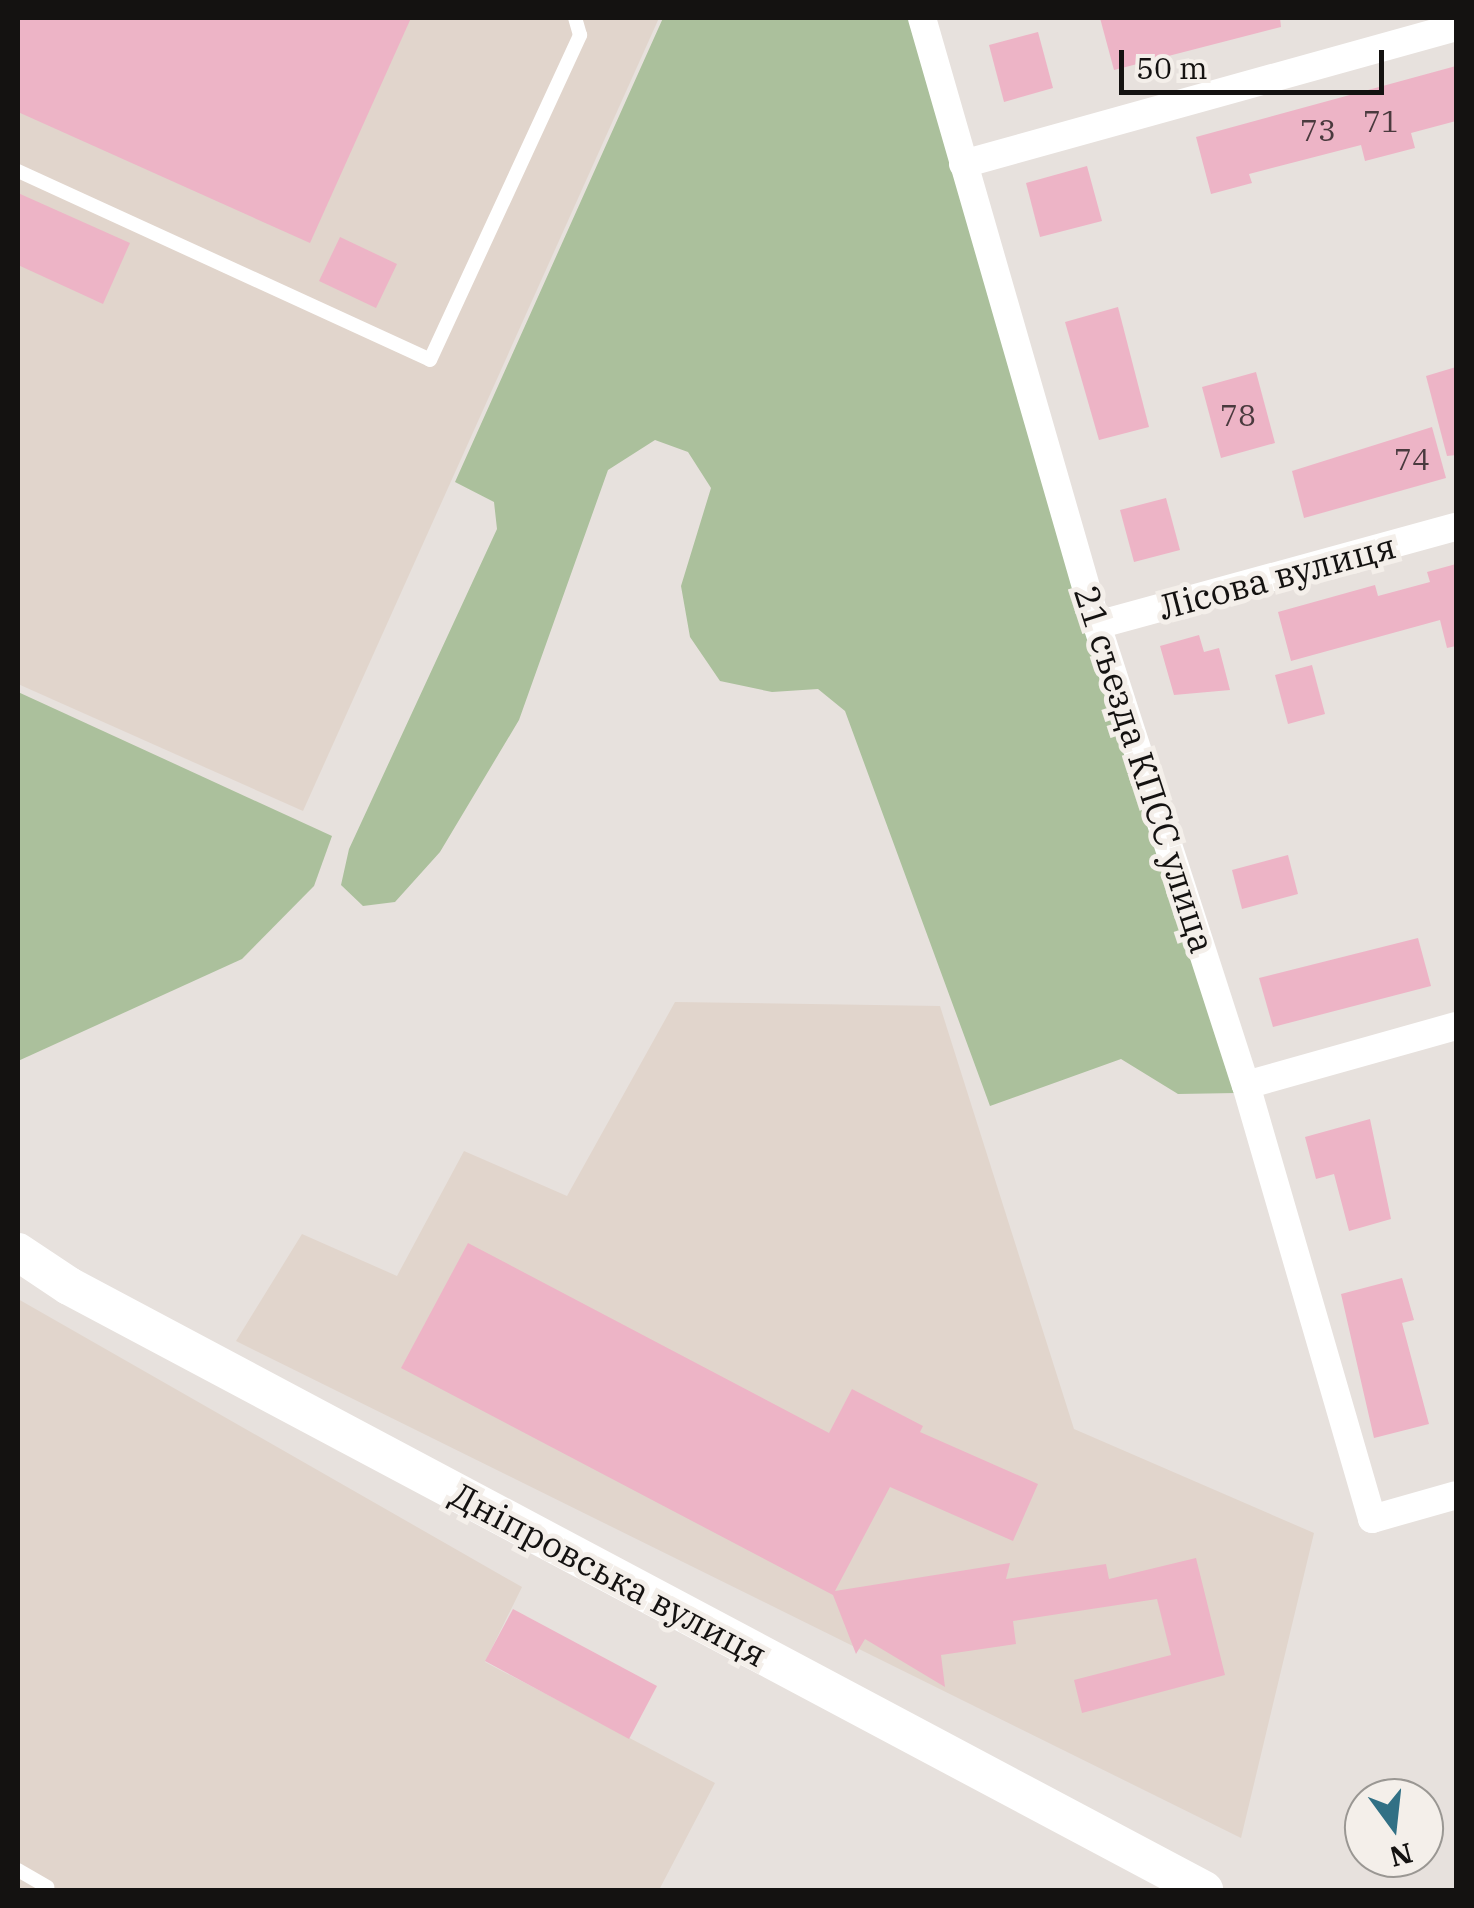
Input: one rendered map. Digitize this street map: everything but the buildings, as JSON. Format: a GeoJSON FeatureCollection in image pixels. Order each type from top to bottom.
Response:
{"type":"FeatureCollection","features":[{"type":"Feature","properties":{"kind":"street","name":"21 съезда КПСС улица"},"geometry":{"type":"LineString","coordinates":[[922,18],[1098,625],[1246,1084],[1372,1518],[1456,1494]]}},
{"type":"Feature","properties":{"kind":"street"},"geometry":{"type":"LineString","coordinates":[[963,164],[1456,26]]}},
{"type":"Feature","properties":{"kind":"street","name":"Лісова вулиця"},"geometry":{"type":"LineString","coordinates":[[1098,625],[1456,527]]}},
{"type":"Feature","properties":{"kind":"street"},"geometry":{"type":"LineString","coordinates":[[1246,1084],[1456,1026]]}},
{"type":"Feature","properties":{"kind":"street","name":"Дніпровська вулиця"},"geometry":{"type":"LineString","coordinates":[[18,1252],[68,1286],[1204,1890]]}},
{"type":"Feature","properties":{"kind":"lane"},"geometry":{"type":"LineString","coordinates":[[18,171],[430,360],[580,36],[575,18]]}},
{"type":"Feature","properties":{"kind":"lane"},"geometry":{"type":"LineString","coordinates":[[18,1870],[48,1887]]}},
{"type":"Feature","properties":{"kind":"shaded area"},"geometry":{"type":"Polygon","coordinates":[[[18,18],[659,18],[303,811],[18,684],[18,18]]]}},
{"type":"Feature","properties":{"kind":"shaded area"},"geometry":{"type":"Polygon","coordinates":[[[675,1002],[940,1006],[1074,1429],[1314,1533],[1241,1838],[236,1341],[302,1234],[397,1276],[464,1151],[567,1196],[675,1002]]]}},
{"type":"Feature","properties":{"kind":"shaded area"},"geometry":{"type":"Polygon","coordinates":[[[18,1299],[522,1587],[485,1662],[715,1783],[659,1890],[18,1890],[18,1299]]]}},
{"type":"Feature","properties":{"kind":"green space"},"geometry":{"type":"Polygon","coordinates":[[[663,18],[914,18],[1236,1093],[1178,1094],[1121,1059],[990,1106],[845,711],[818,689],[772,692],[720,681],[690,637],[681,586],[711,488],[688,452],[655,440],[608,470],[519,720],[440,852],[395,902],[363,906],[341,885],[349,849],[497,529],[494,502],[455,482],[663,18]]]}},
{"type":"Feature","properties":{"kind":"green space"},"geometry":{"type":"Polygon","coordinates":[[[18,692],[332,836],[314,886],[242,959],[18,1061],[18,692]]]}}]}
